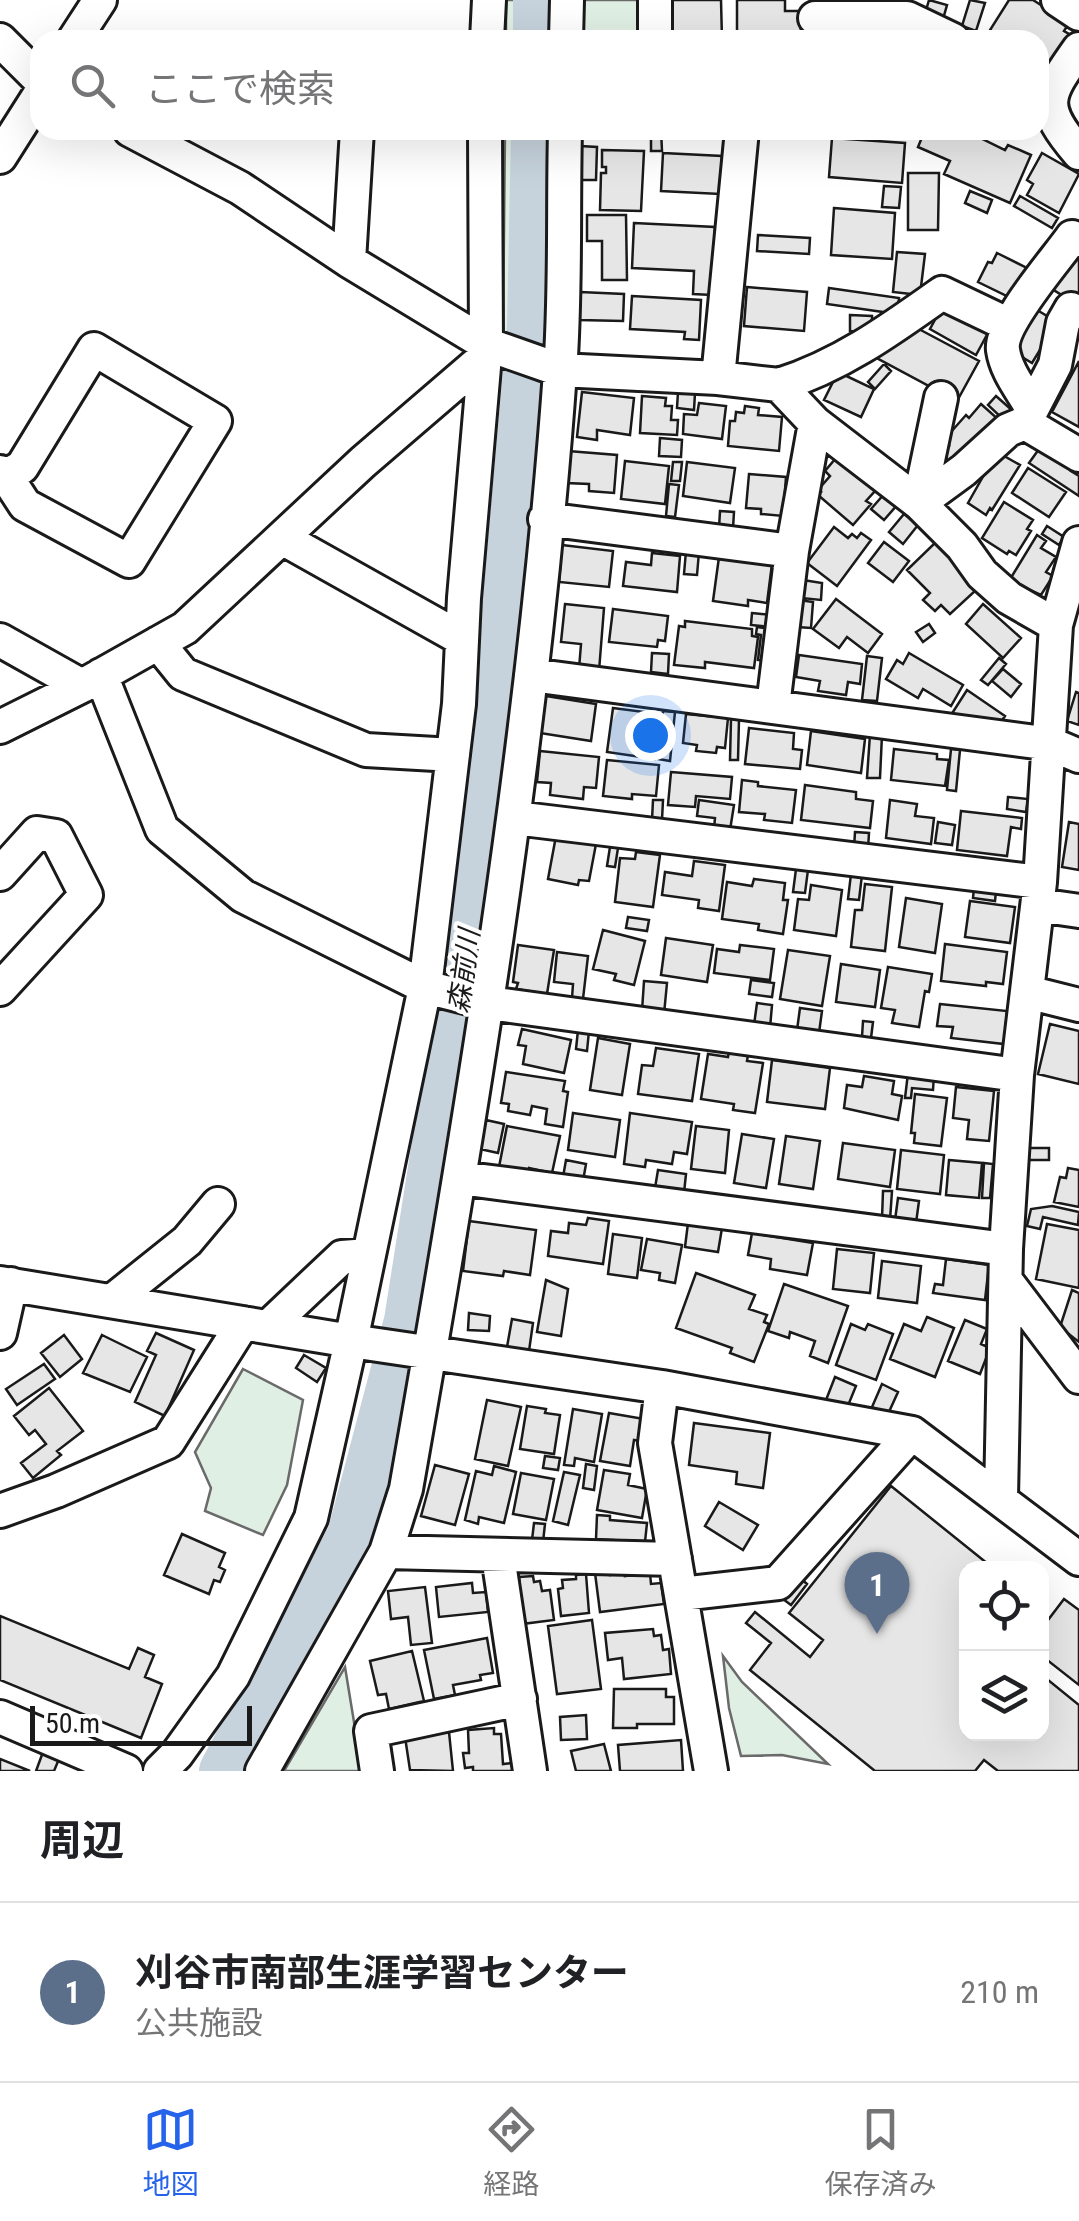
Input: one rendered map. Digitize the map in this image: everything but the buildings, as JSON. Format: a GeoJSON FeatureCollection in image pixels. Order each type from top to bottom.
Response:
{"type":"FeatureCollection","features":[{"type":"Feature","properties":{"kind":"street"},"geometry":{"type":"LineString","coordinates":[[80,30],[100,0]]}},
{"type":"Feature","properties":{"kind":"street"},"geometry":{"type":"LineString","coordinates":[[488,0],[488,30]]}},
{"type":"Feature","properties":{"kind":"street"},"geometry":{"type":"LineString","coordinates":[[566,30],[568,0]]}},
{"type":"Feature","properties":{"kind":"street"},"geometry":{"type":"LineString","coordinates":[[655,0],[655,30]]}},
{"type":"Feature","properties":{"kind":"street"},"geometry":{"type":"LineString","coordinates":[[1058,0],[1079,14]]}},
{"type":"Feature","properties":{"kind":"street"},"geometry":{"type":"LineString","coordinates":[[815,19],[907,18],[932,30]]}},
{"type":"Feature","properties":{"kind":"street"},"geometry":{"type":"LineString","coordinates":[[0,40],[30,70]]}},
{"type":"Feature","properties":{"kind":"street"},"geometry":{"type":"LineString","coordinates":[[1049,81],[1079,48]]}},
{"type":"Feature","properties":{"kind":"street"},"geometry":{"type":"LineString","coordinates":[[1049,102],[1079,154]]}},
{"type":"Feature","properties":{"kind":"street"},"geometry":{"type":"LineString","coordinates":[[0,157],[30,110]]}},
{"type":"Feature","properties":{"kind":"street"},"geometry":{"type":"LineString","coordinates":[[149,140],[240,188],[485,351],[560,370],[779,385],[810,375],[874,342],[942,292],[1008,326]]}},
{"type":"Feature","properties":{"kind":"street"},"geometry":{"type":"LineString","coordinates":[[349,261],[356,140]]}},
{"type":"Feature","properties":{"kind":"street"},"geometry":{"type":"LineString","coordinates":[[160,1771],[233,1676],[311,1518],[425,987],[453,754],[485,351],[485,140]]}},
{"type":"Feature","properties":{"kind":"street"},"geometry":{"type":"LineString","coordinates":[[262,1771],[386,1552],[406,1489],[489,1003],[515,818],[560,370],[565,140]]}},
{"type":"Feature","properties":{"kind":"street"},"geometry":{"type":"LineString","coordinates":[[718,378],[741,140]]}},
{"type":"Feature","properties":{"kind":"street"},"geometry":{"type":"LineString","coordinates":[[1077,233],[1008,326],[1002,346],[1028,415],[1079,455]]}},
{"type":"Feature","properties":{"kind":"street"},"geometry":{"type":"LineString","coordinates":[[919,503],[1028,415],[1054,365],[1063,323],[1071,309]]}},
{"type":"Feature","properties":{"kind":"street"},"geometry":{"type":"LineString","coordinates":[[94,349],[215,421],[130,561],[26,505],[3,474],[22,467],[94,349]]}},
{"type":"Feature","properties":{"kind":"street"},"geometry":{"type":"LineString","coordinates":[[0,727],[184,628],[485,351]]}},
{"type":"Feature","properties":{"kind":"street"},"geometry":{"type":"LineString","coordinates":[[779,385],[815,423],[919,503],[962,546],[982,574],[1009,598],[1056,625]]}},
{"type":"Feature","properties":{"kind":"street"},"geometry":{"type":"LineString","coordinates":[[919,503],[940,398]]}},
{"type":"Feature","properties":{"kind":"street"},"geometry":{"type":"LineString","coordinates":[[773,706],[792,551],[815,423]]}},
{"type":"Feature","properties":{"kind":"street"},"geometry":{"type":"LineString","coordinates":[[546,519],[792,551]]}},
{"type":"Feature","properties":{"kind":"street"},"geometry":{"type":"LineString","coordinates":[[282,538],[462,639]]}},
{"type":"Feature","properties":{"kind":"street"},"geometry":{"type":"LineString","coordinates":[[1001,1498],[1006,1249],[1017,1076],[1039,894],[1065,750],[1066,681],[1056,625],[1079,544]]}},
{"type":"Feature","properties":{"kind":"street"},"geometry":{"type":"LineString","coordinates":[[0,640],[92,680],[162,829],[243,896],[425,987],[489,1003],[1017,1076]]}},
{"type":"Feature","properties":{"kind":"street"},"geometry":{"type":"LineString","coordinates":[[158,642],[183,674],[366,750],[453,754]]}},
{"type":"Feature","properties":{"kind":"street"},"geometry":{"type":"LineString","coordinates":[[531,674],[1065,750]]}},
{"type":"Feature","properties":{"kind":"street"},"geometry":{"type":"LineString","coordinates":[[515,818],[1039,894],[1079,910]]}},
{"type":"Feature","properties":{"kind":"street"},"geometry":{"type":"LineString","coordinates":[[0,874],[37,833],[56,836],[86,895],[0,989]]}},
{"type":"Feature","properties":{"kind":"street"},"geometry":{"type":"LineString","coordinates":[[1027,992],[1079,1005]]}},
{"type":"Feature","properties":{"kind":"street"},"geometry":{"type":"LineString","coordinates":[[460,1178],[1006,1249]]}},
{"type":"Feature","properties":{"kind":"street"},"geometry":{"type":"LineString","coordinates":[[112,1301],[187,1242],[218,1204]]}},
{"type":"Feature","properties":{"kind":"street"},"geometry":{"type":"LineString","coordinates":[[0,1511],[168,1442],[255,1325],[342,1257],[369,1255]]}},
{"type":"Feature","properties":{"kind":"street"},"geometry":{"type":"LineString","coordinates":[[1007,1282],[1079,1377]]}},
{"type":"Feature","properties":{"kind":"street"},"geometry":{"type":"LineString","coordinates":[[0,1333],[6,1284],[662,1388],[912,1433],[1079,1559]]}},
{"type":"Feature","properties":{"kind":"street"},"geometry":{"type":"LineString","coordinates":[[662,1388],[655,1443],[711,1771]]}},
{"type":"Feature","properties":{"kind":"street"},"geometry":{"type":"LineString","coordinates":[[681,1594],[778,1583],[912,1433]]}},
{"type":"Feature","properties":{"kind":"street"},"geometry":{"type":"LineString","coordinates":[[386,1552],[675,1559]]}},
{"type":"Feature","properties":{"kind":"street"},"geometry":{"type":"LineString","coordinates":[[498,1556],[530,1771]]}},
{"type":"Feature","properties":{"kind":"street"},"geometry":{"type":"LineString","coordinates":[[377,1771],[371,1731],[520,1699]]}},
{"type":"Feature","properties":{"kind":"street"},"geometry":{"type":"LineString","coordinates":[[0,1716],[126,1771]]}},
{"type":"Feature","properties":{"kind":"green space"},"geometry":{"type":"Polygon","coordinates":[[[506,0],[529,0],[528,30],[506,30],[506,0]]]}},
{"type":"Feature","properties":{"kind":"green space"},"geometry":{"type":"Polygon","coordinates":[[[581,0],[647,0],[647,30],[580,30],[581,0]]]}},
{"type":"Feature","properties":{"kind":"green space"},"geometry":{"type":"Polygon","coordinates":[[[505,140],[527,140],[525,339],[503,336],[505,140]]]}},
{"type":"Feature","properties":{"kind":"green space"},"geometry":{"type":"Polygon","coordinates":[[[243,1369],[303,1400],[287,1485],[263,1535],[205,1511],[211,1488],[195,1452],[243,1369]]]}},
{"type":"Feature","properties":{"kind":"green space"},"geometry":{"type":"Polygon","coordinates":[[[723,1656],[742,1682],[828,1764],[782,1755],[741,1756],[729,1708],[723,1656]]]}},
{"type":"Feature","properties":{"kind":"green space"},"geometry":{"type":"Polygon","coordinates":[[[345,1667],[362,1771],[284,1771],[345,1667]]]}},
{"type":"Feature","properties":{"kind":"waterway","name":"森前川"},"geometry":{"type":"LineString","coordinates":[[539,0],[539,30]]}},
{"type":"Feature","properties":{"kind":"waterway","name":"森前川"},"geometry":{"type":"LineString","coordinates":[[225,1771],[255,1715],[262,1691],[353,1536],[410,1321],[466,965],[505,637],[533,328],[537,140]]}},
{"type":"Feature","properties":{"kind":"place","name":"刈谷市南部生涯学習センター"},"geometry":{"type":"Point","coordinates":[877,1634]}}]}
